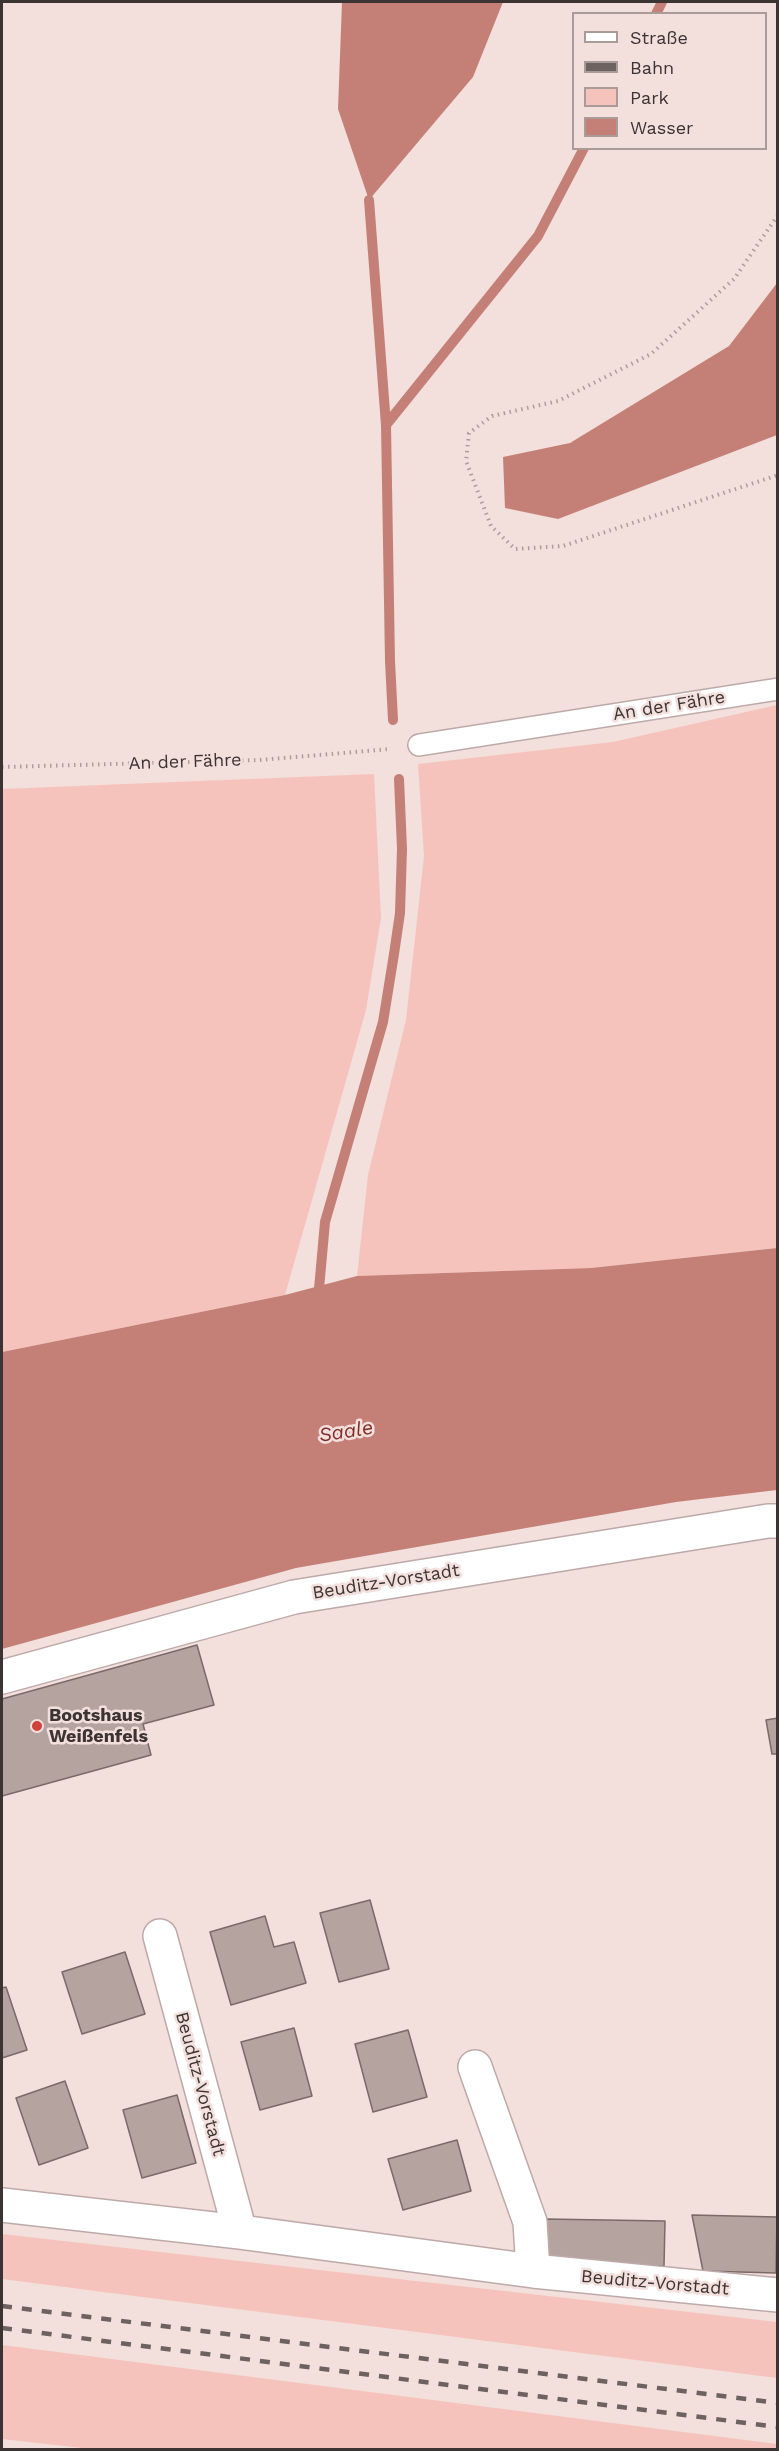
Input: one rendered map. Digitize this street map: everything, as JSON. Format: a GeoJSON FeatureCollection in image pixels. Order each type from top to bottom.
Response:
{"type":"FeatureCollection","features":[{"type":"Feature","properties":{"kind":"street","name":"Beuditz-Vorstadt"},"geometry":{"type":"LineString","coordinates":[[2,1677],[294,1597],[777,1521]]}},
{"type":"Feature","properties":{"kind":"street","name":"Beuditz-Vorstadt"},"geometry":{"type":"LineString","coordinates":[[160,1936],[240,2232]]}},
{"type":"Feature","properties":{"kind":"street"},"geometry":{"type":"LineString","coordinates":[[475,2067],[530,2222],[533,2271]]}},
{"type":"Feature","properties":{"kind":"street","name":"Beuditz-Vorstadt"},"geometry":{"type":"LineString","coordinates":[[2,2205],[240,2232],[533,2271],[777,2295]]}},
{"type":"Feature","properties":{"kind":"lane","name":"An der Fähre"},"geometry":{"type":"LineString","coordinates":[[419,745],[777,688]]}},
{"type":"Feature","properties":{"kind":"path"},"geometry":{"type":"LineString","coordinates":[[777,215],[734,279],[651,354],[558,401],[492,416],[469,433],[466,461],[491,526],[515,549],[563,546],[777,475]]}},
{"type":"Feature","properties":{"kind":"path","name":"An der Fähre"},"geometry":{"type":"LineString","coordinates":[[2,767],[259,760],[369,751]]}},
{"type":"Feature","properties":{"kind":"green space"},"geometry":{"type":"Polygon","coordinates":[[[777,705],[777,1248],[591,1268],[357,1276],[368,1175],[406,1020],[424,856],[418,764],[613,742],[777,705]]]}},
{"type":"Feature","properties":{"kind":"green space"},"geometry":{"type":"Polygon","coordinates":[[[374,774],[381,918],[366,1010],[285,1295],[2,1352],[2,789],[374,774]]]}},
{"type":"Feature","properties":{"kind":"green space"},"geometry":{"type":"Polygon","coordinates":[[[2,2234],[777,2322],[777,2378],[2,2279],[2,2234]]]}},
{"type":"Feature","properties":{"kind":"green space"},"geometry":{"type":"Polygon","coordinates":[[[2,2345],[777,2444],[777,2449],[100,2450],[2,2439],[2,2345]]]}},
{"type":"Feature","properties":{"kind":"water"},"geometry":{"type":"Polygon","coordinates":[[[342,2],[503,2],[473,77],[369,200],[338,109],[342,2]]]}},
{"type":"Feature","properties":{"kind":"water"},"geometry":{"type":"Polygon","coordinates":[[[777,283],[777,435],[558,519],[505,508],[503,457],[570,443],[729,346],[777,283]]]}},
{"type":"Feature","properties":{"kind":"water","name":"Saale"},"geometry":{"type":"Polygon","coordinates":[[[777,1248],[777,1490],[676,1502],[296,1568],[2,1649],[2,1352],[285,1295],[357,1276],[591,1268],[777,1248]]]}},
{"type":"Feature","properties":{"kind":"building"},"geometry":{"type":"Polygon","coordinates":[[[197,1645],[214,1705],[143,1724],[151,1755],[2,1796],[2,1699],[197,1645]]]}},
{"type":"Feature","properties":{"kind":"building"},"geometry":{"type":"Polygon","coordinates":[[[778,1718],[778,1754],[772,1754],[766,1720],[778,1718]]]}},
{"type":"Feature","properties":{"kind":"building"},"geometry":{"type":"Polygon","coordinates":[[[370,1900],[389,1969],[339,1982],[320,1913],[370,1900]]]}},
{"type":"Feature","properties":{"kind":"building"},"geometry":{"type":"Polygon","coordinates":[[[265,1916],[274,1947],[294,1942],[306,1983],[231,2005],[210,1932],[265,1916]]]}},
{"type":"Feature","properties":{"kind":"building"},"geometry":{"type":"Polygon","coordinates":[[[125,1952],[145,2014],[82,2034],[62,1972],[125,1952]]]}},
{"type":"Feature","properties":{"kind":"building"},"geometry":{"type":"Polygon","coordinates":[[[6,1987],[27,2050],[2,2058],[2,1988],[6,1987]]]}},
{"type":"Feature","properties":{"kind":"building"},"geometry":{"type":"Polygon","coordinates":[[[294,2028],[312,2096],[260,2110],[241,2042],[294,2028]]]}},
{"type":"Feature","properties":{"kind":"building"},"geometry":{"type":"Polygon","coordinates":[[[408,2030],[427,2097],[373,2112],[355,2044],[408,2030]]]}},
{"type":"Feature","properties":{"kind":"building"},"geometry":{"type":"Polygon","coordinates":[[[65,2081],[88,2148],[39,2165],[16,2098],[65,2081]]]}},
{"type":"Feature","properties":{"kind":"building"},"geometry":{"type":"Polygon","coordinates":[[[177,2095],[196,2163],[142,2178],[123,2110],[177,2095]]]}},
{"type":"Feature","properties":{"kind":"building"},"geometry":{"type":"Polygon","coordinates":[[[457,2140],[471,2191],[403,2210],[388,2159],[457,2140]]]}},
{"type":"Feature","properties":{"kind":"building"},"geometry":{"type":"Polygon","coordinates":[[[692,2215],[777,2217],[776,2273],[703,2271],[692,2215]]]}},
{"type":"Feature","properties":{"kind":"building"},"geometry":{"type":"Polygon","coordinates":[[[545,2219],[665,2221],[664,2266],[544,2264],[545,2219]]]}},
{"type":"Feature","properties":{"kind":"waterway"},"geometry":{"type":"LineString","coordinates":[[657,12],[662,2]]}},
{"type":"Feature","properties":{"kind":"waterway"},"geometry":{"type":"LineString","coordinates":[[386,425],[538,236],[583,150]]}},
{"type":"Feature","properties":{"kind":"waterway"},"geometry":{"type":"LineString","coordinates":[[369,200],[386,425],[393,720]]}},
{"type":"Feature","properties":{"kind":"waterway"},"geometry":{"type":"LineString","coordinates":[[318,1300],[325,1222],[383,1022],[394,954],[400,913],[402,849],[399,779]]}},
{"type":"Feature","properties":{"kind":"railway"},"geometry":{"type":"LineString","coordinates":[[2,2306],[778,2403]]}},
{"type":"Feature","properties":{"kind":"railway"},"geometry":{"type":"LineString","coordinates":[[2,2328],[778,2427]]}},
{"type":"Feature","properties":{"kind":"place","name":"Bootshaus Weißenfels"},"geometry":{"type":"Point","coordinates":[37,1726]}}]}
